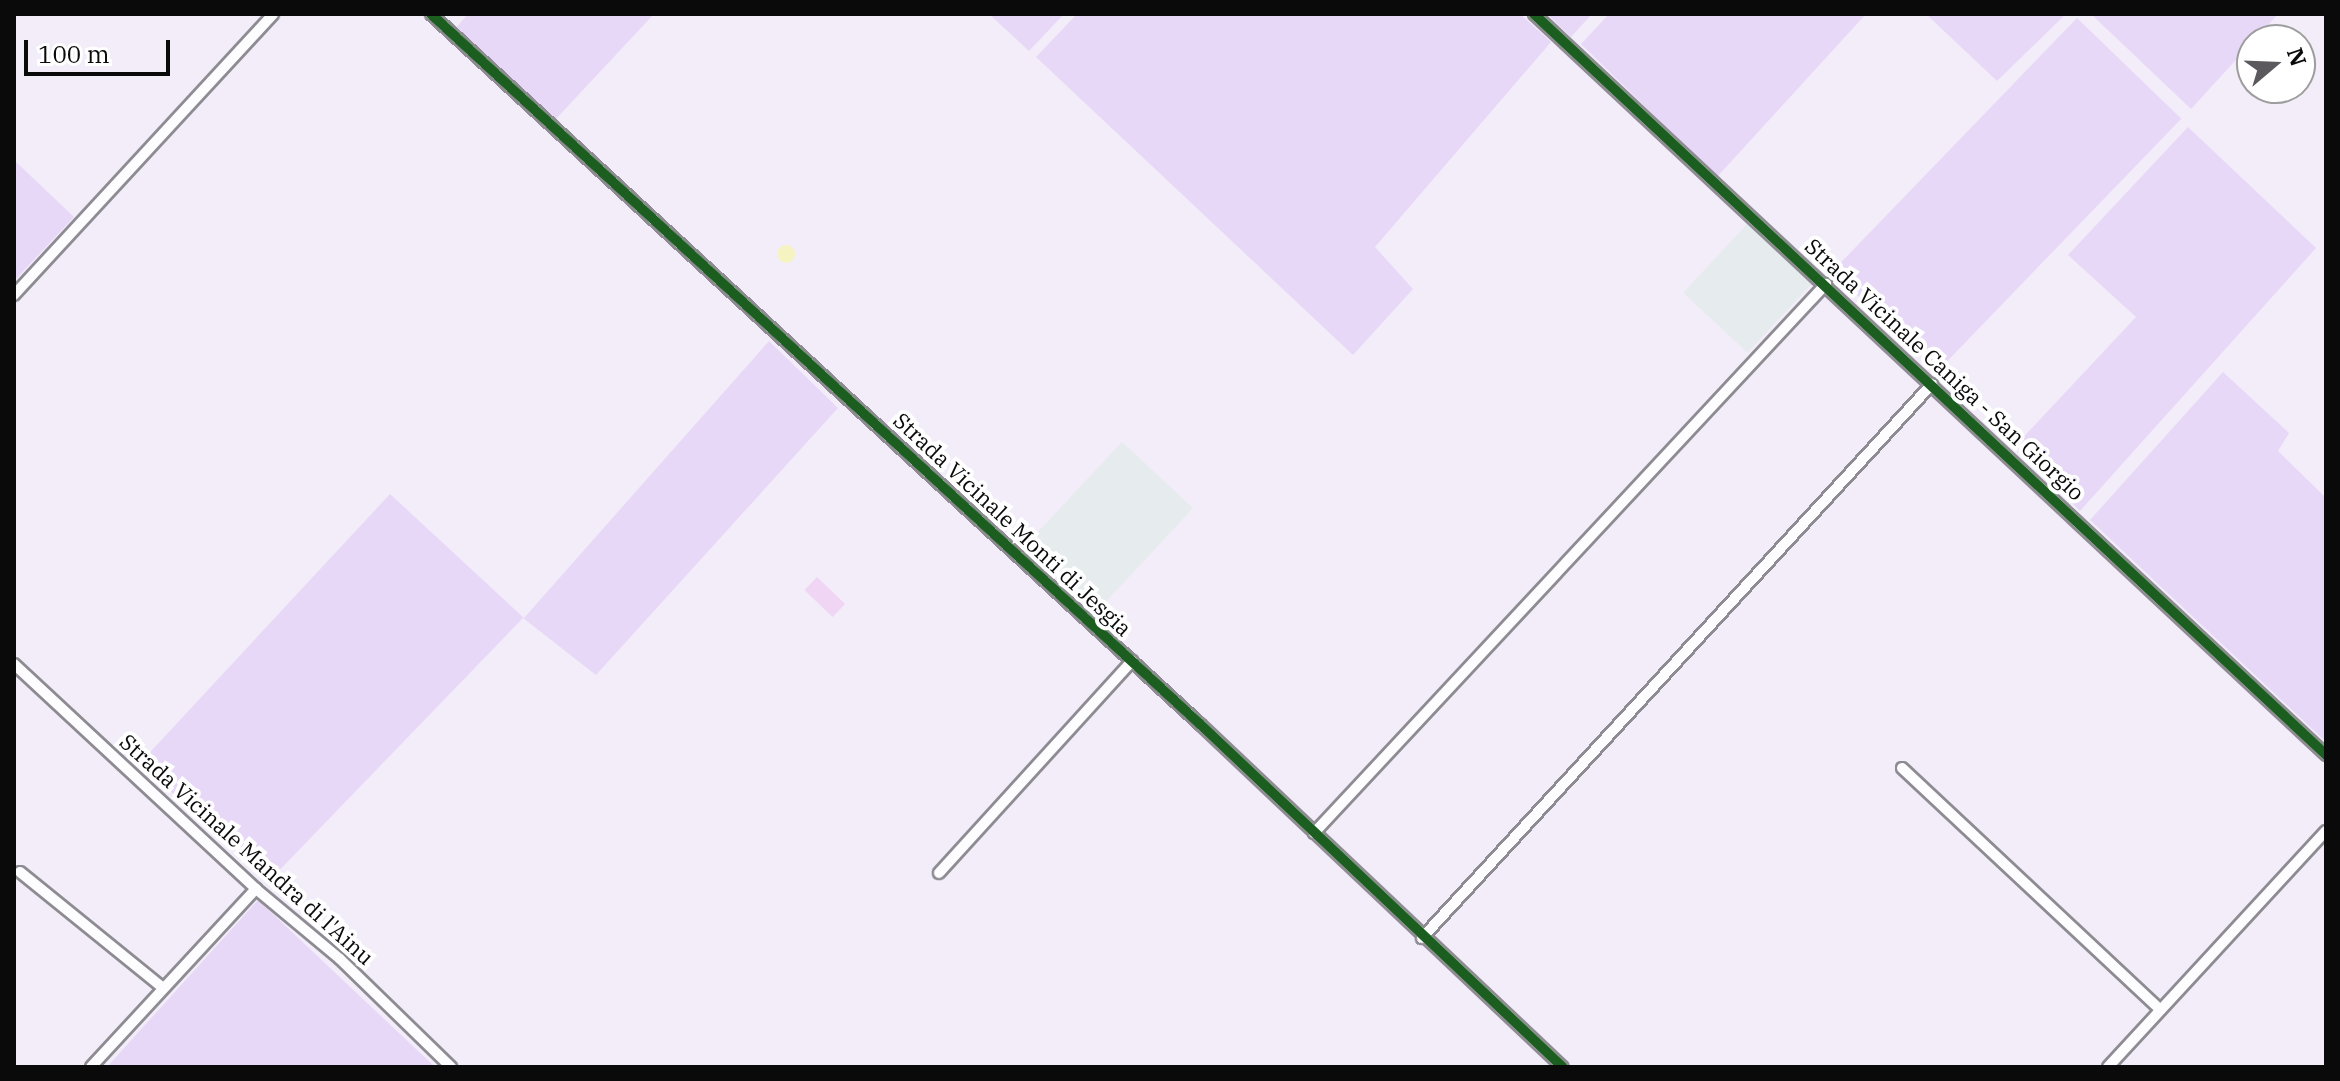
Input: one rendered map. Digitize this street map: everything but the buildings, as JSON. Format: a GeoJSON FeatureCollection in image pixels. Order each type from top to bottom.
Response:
{"type":"FeatureCollection","features":[{"type":"Feature","properties":{"kind":"street"},"geometry":{"type":"LineString","coordinates":[[14,295],[273,14]]}},
{"type":"Feature","properties":{"kind":"street","name":"Strada Vicinale Monti di Jesgia"},"geometry":{"type":"LineString","coordinates":[[431,14],[1132,661],[1422,938],[1563,1067]]}},
{"type":"Feature","properties":{"kind":"street","name":"Strada Vicinale Caniga - San Giorgio"},"geometry":{"type":"LineString","coordinates":[[1534,14],[2326,755]]}},
{"type":"Feature","properties":{"kind":"street"},"geometry":{"type":"LineString","coordinates":[[1314,833],[1826,284]]}},
{"type":"Feature","properties":{"kind":"street"},"geometry":{"type":"LineString","coordinates":[[1422,938],[1932,384]]}},
{"type":"Feature","properties":{"kind":"street"},"geometry":{"type":"LineString","coordinates":[[939,873],[1132,661]]}},
{"type":"Feature","properties":{"kind":"street","name":"Strada Vicinale Mandra di l'Ainu"},"geometry":{"type":"LineString","coordinates":[[14,664],[256,889],[340,959],[451,1067]]}},
{"type":"Feature","properties":{"kind":"street"},"geometry":{"type":"LineString","coordinates":[[1902,768],[2161,1010]]}},
{"type":"Feature","properties":{"kind":"street"},"geometry":{"type":"LineString","coordinates":[[2108,1067],[2326,831]]}},
{"type":"Feature","properties":{"kind":"street"},"geometry":{"type":"LineString","coordinates":[[20,872],[163,988]]}},
{"type":"Feature","properties":{"kind":"street"},"geometry":{"type":"LineString","coordinates":[[91,1067],[256,889]]}},
{"type":"Feature","properties":{"kind":"shaded area"},"geometry":{"type":"Polygon","coordinates":[[[468,14],[654,14],[553,122],[454,30],[468,14]]]}},
{"type":"Feature","properties":{"kind":"shaded area"},"geometry":{"type":"Polygon","coordinates":[[[989,14],[1064,14],[1029,51],[989,14]]]}},
{"type":"Feature","properties":{"kind":"shaded area"},"geometry":{"type":"Polygon","coordinates":[[[1077,14],[1520,14],[1551,42],[1375,247],[1413,289],[1353,355],[1036,57],[1077,14]]]}},
{"type":"Feature","properties":{"kind":"shaded area"},"geometry":{"type":"Polygon","coordinates":[[[1547,14],[1592,14],[1571,37],[1547,14]]]}},
{"type":"Feature","properties":{"kind":"shaded area"},"geometry":{"type":"Polygon","coordinates":[[[1609,14],[1866,14],[1717,177],[1581,44],[1609,14]]]}},
{"type":"Feature","properties":{"kind":"shaded area"},"geometry":{"type":"Polygon","coordinates":[[[1926,14],[2066,14],[1997,81],[1926,14]]]}},
{"type":"Feature","properties":{"kind":"shaded area"},"geometry":{"type":"Polygon","coordinates":[[[2091,14],[2278,14],[2269,24],[2236,24],[2236,60],[2191,109],[2091,14]]]}},
{"type":"Feature","properties":{"kind":"shaded area"},"geometry":{"type":"Polygon","coordinates":[[[2077,18],[2181,119],[1937,372],[1832,271],[2077,18]]]}},
{"type":"Feature","properties":{"kind":"shaded area"},"geometry":{"type":"Polygon","coordinates":[[[2188,127],[2316,248],[2080,511],[2015,446],[2136,317],[2068,255],[2188,127]]]}},
{"type":"Feature","properties":{"kind":"shaded area"},"geometry":{"type":"Polygon","coordinates":[[[14,160],[74,217],[14,281],[14,160]]]}},
{"type":"Feature","properties":{"kind":"shaded area"},"geometry":{"type":"Polygon","coordinates":[[[1750,221],[1814,281],[1748,353],[1683,293],[1750,221]]]}},
{"type":"Feature","properties":{"kind":"shaded area"},"geometry":{"type":"Polygon","coordinates":[[[786,245],[795,254],[786,263],[777,254],[786,245]]]}},
{"type":"Feature","properties":{"kind":"shaded area"},"geometry":{"type":"Polygon","coordinates":[[[769,341],[838,408],[596,675],[523,618],[268,882],[140,763],[390,494],[524,618],[769,341]]]}},
{"type":"Feature","properties":{"kind":"shaded area"},"geometry":{"type":"Polygon","coordinates":[[[2223,372],[2289,433],[2278,451],[2326,498],[2326,742],[2090,520],[2223,372]]]}},
{"type":"Feature","properties":{"kind":"shaded area"},"geometry":{"type":"Polygon","coordinates":[[[1122,442],[1193,508],[1090,619],[1019,552],[1122,442]]]}},
{"type":"Feature","properties":{"kind":"shaded area"},"geometry":{"type":"Polygon","coordinates":[[[817,577],[845,604],[833,617],[804,590],[817,577]]]}},
{"type":"Feature","properties":{"kind":"shaded area"},"geometry":{"type":"Polygon","coordinates":[[[258,900],[435,1067],[107,1067],[258,900]]]}},
{"type":"Feature","properties":{"kind":"cycle path"},"geometry":{"type":"LineString","coordinates":[[431,14],[1200,724],[1563,1067]]}},
{"type":"Feature","properties":{"kind":"cycle path"},"geometry":{"type":"LineString","coordinates":[[1534,14],[2326,755]]}}]}
